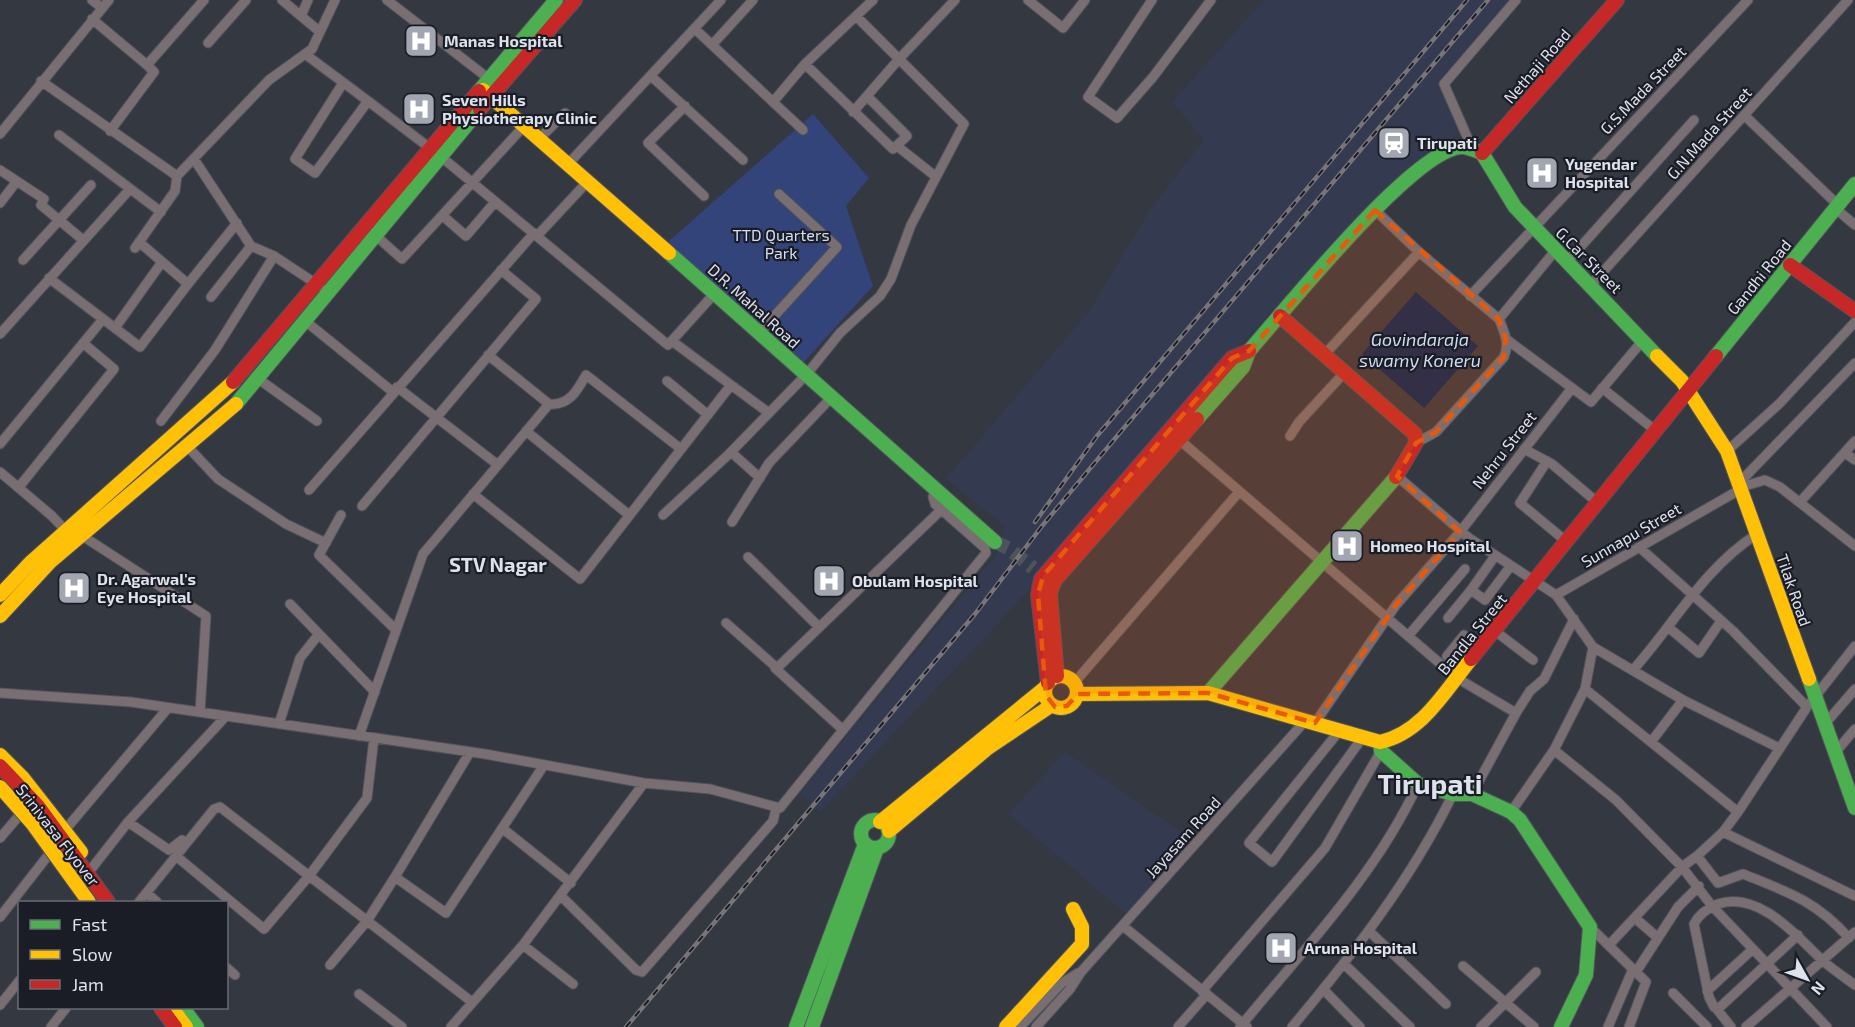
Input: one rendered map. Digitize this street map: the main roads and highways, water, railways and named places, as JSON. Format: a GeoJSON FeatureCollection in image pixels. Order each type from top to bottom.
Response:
{"type":"FeatureCollection","features":[{"type":"Feature","properties":{"kind":"water","name":"Govindaraja swamy Koneru"},"geometry":{"type":"Polygon","coordinates":[[[1416,292],[1478,346],[1424,408],[1362,354],[1416,292]]]}},
{"type":"Feature","properties":{"kind":"tunnel"},"geometry":{"type":"LineString","coordinates":[[995,542],[1008,548],[1033,568]]}},
{"type":"Feature","properties":{"kind":"railway"},"geometry":{"type":"LineString","coordinates":[[1035,522],[1097,436],[1467,0]]}},
{"type":"Feature","properties":{"kind":"railway"},"geometry":{"type":"LineString","coordinates":[[626,1027],[975,614],[1042,526],[1123,429],[1488,0]]}},
{"type":"Feature","properties":{"kind":"place","name":"Manas Hospital"},"geometry":{"type":"Point","coordinates":[421,41]}},
{"type":"Feature","properties":{"kind":"place","name":"Seven Hills Physiotherapy Clinic"},"geometry":{"type":"Point","coordinates":[419,109]}},
{"type":"Feature","properties":{"kind":"place","name":"Tirupati"},"geometry":{"type":"Point","coordinates":[1394,143]}},
{"type":"Feature","properties":{"kind":"place","name":"Yugendar Hospital"},"geometry":{"type":"Point","coordinates":[1542,173]}},
{"type":"Feature","properties":{"kind":"place","name":"Homeo Hospital"},"geometry":{"type":"Point","coordinates":[1347,546]}},
{"type":"Feature","properties":{"kind":"place","name":"Obulam Hospital"},"geometry":{"type":"Point","coordinates":[829,581]}},
{"type":"Feature","properties":{"kind":"place","name":"Dr. Agarwal's Eye Hospital"},"geometry":{"type":"Point","coordinates":[74,588]}},
{"type":"Feature","properties":{"kind":"place","name":"Aruna Hospital"},"geometry":{"type":"Point","coordinates":[1281,948]}},
{"type":"Feature","properties":{"kind":"district","name":"STV Nagar"},"geometry":{"type":"Point","coordinates":[498,565]}},
{"type":"Feature","properties":{"kind":"district","name":"Tirupati"},"geometry":{"type":"Point","coordinates":[1430,784]}},
{"type":"Feature","properties":{"kind":"park label","name":"TTD Quarters Park"},"geometry":{"type":"Point","coordinates":[781,244]}}]}
